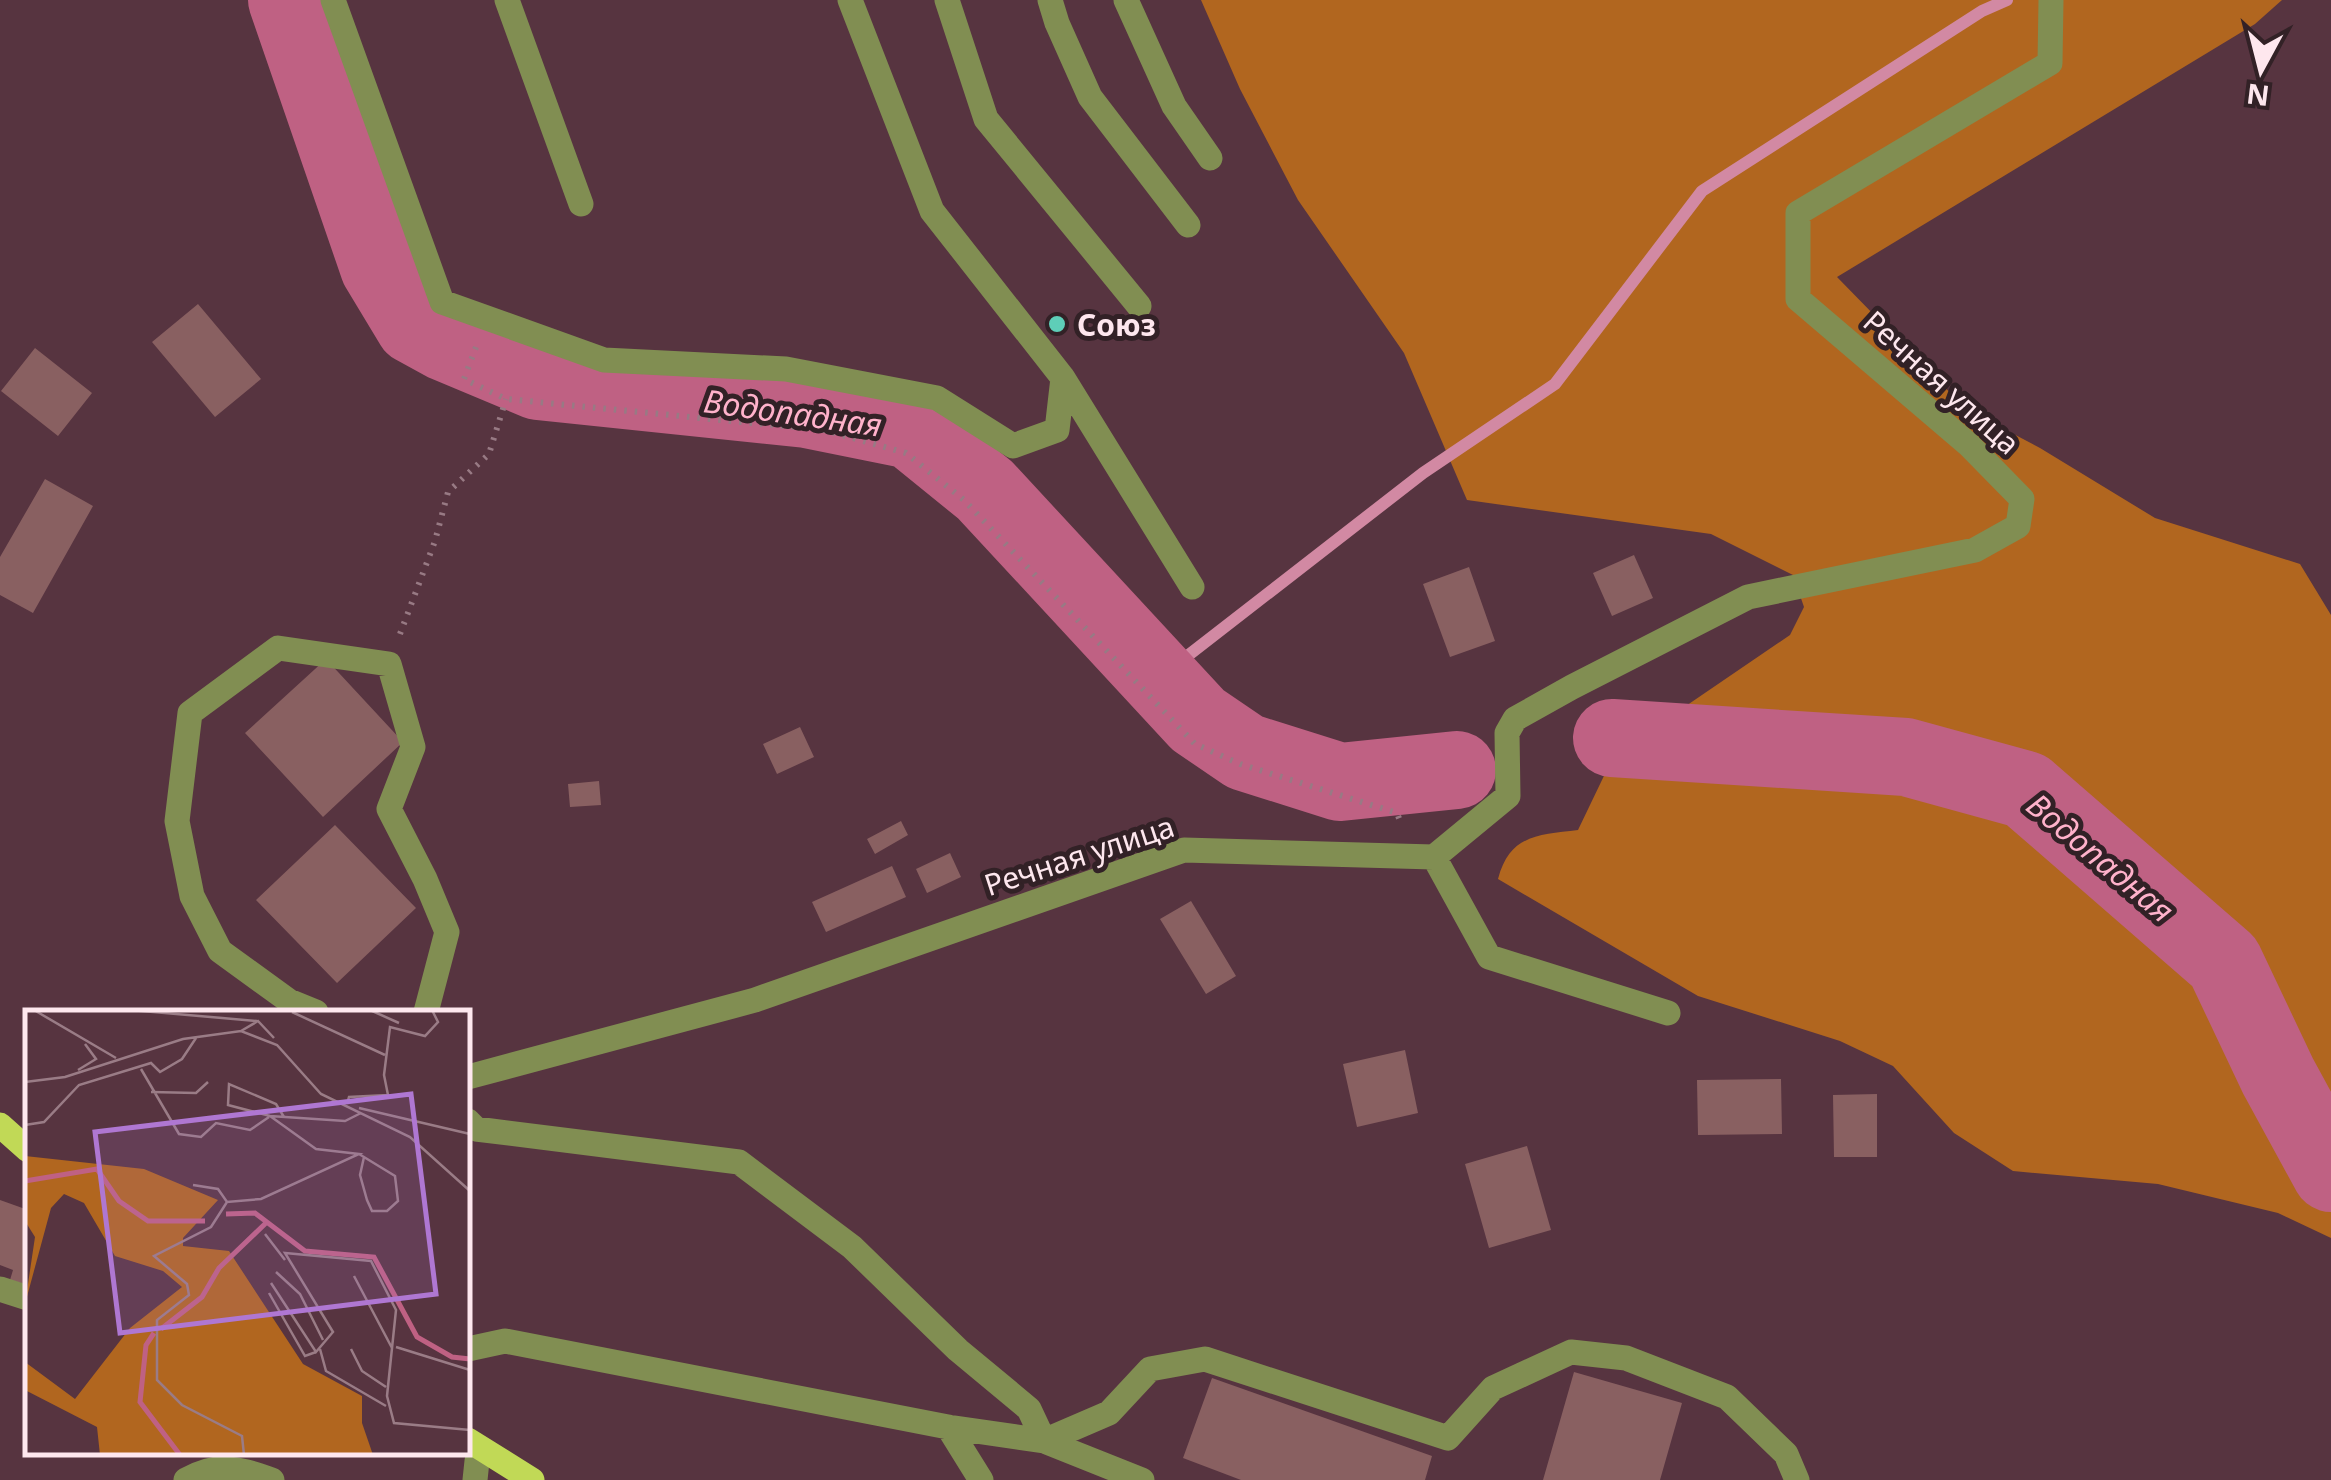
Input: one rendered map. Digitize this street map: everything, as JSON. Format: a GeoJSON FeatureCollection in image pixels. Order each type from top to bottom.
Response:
{"type":"FeatureCollection","features":[{"type":"Feature","properties":{"kind":"main road"},"geometry":{"type":"LineString","coordinates":[[0,1125],[25,1147]]}},
{"type":"Feature","properties":{"kind":"main road"},"geometry":{"type":"LineString","coordinates":[[471,1458],[504,1480]]}},
{"type":"Feature","properties":{"kind":"main road"},"geometry":{"type":"LineString","coordinates":[[471,1458],[532,1480]]}},
{"type":"Feature","properties":{"kind":"street"},"geometry":{"type":"LineString","coordinates":[[333,0],[442,302],[604,360],[786,369],[938,398],[1013,446],[1057,430],[1063,378]]}},
{"type":"Feature","properties":{"kind":"street"},"geometry":{"type":"LineString","coordinates":[[507,0],[581,204]]}},
{"type":"Feature","properties":{"kind":"street"},"geometry":{"type":"LineString","coordinates":[[850,0],[932,211],[1063,378],[1192,587]]}},
{"type":"Feature","properties":{"kind":"street"},"geometry":{"type":"LineString","coordinates":[[947,0],[986,120],[1139,306]]}},
{"type":"Feature","properties":{"kind":"street"},"geometry":{"type":"LineString","coordinates":[[1050,0],[1090,97],[1188,224]]}},
{"type":"Feature","properties":{"kind":"street"},"geometry":{"type":"LineString","coordinates":[[1126,0],[1174,106],[1210,158]]}},
{"type":"Feature","properties":{"kind":"street","name":"Речная улица"},"geometry":{"type":"LineString","coordinates":[[470,1077],[755,1000],[1184,850],[1424,857],[1508,796],[1507,733],[1515,719],[1572,686],[1748,597],[1975,550],[2018,526],[2022,500],[1969,446],[1798,299],[1798,213],[2050,63],[2051,2]]}},
{"type":"Feature","properties":{"kind":"street"},"geometry":{"type":"LineString","coordinates":[[311,1010],[289,1001],[220,951],[192,896],[177,821],[190,713],[278,648],[389,664],[413,746],[389,810],[448,932],[427,1010]]}},
{"type":"Feature","properties":{"kind":"street"},"geometry":{"type":"LineString","coordinates":[[1424,857],[1489,957],[1668,1013]]}},
{"type":"Feature","properties":{"kind":"street"},"geometry":{"type":"LineString","coordinates":[[470,1122],[476,1129],[739,1162],[852,1247],[958,1350],[1029,1409],[1044,1441]]}},
{"type":"Feature","properties":{"kind":"street"},"geometry":{"type":"LineString","coordinates":[[0,1289],[25,1297]]}},
{"type":"Feature","properties":{"kind":"street"},"geometry":{"type":"LineString","coordinates":[[470,1349],[505,1341],[660,1368],[948,1427],[1044,1441],[1142,1480]]}},
{"type":"Feature","properties":{"kind":"street"},"geometry":{"type":"LineString","coordinates":[[1044,1441],[1109,1413],[1150,1369],[1205,1359],[1448,1438],[1493,1388],[1571,1352],[1626,1358],[1726,1396],[1786,1454],[1797,1480]]}},
{"type":"Feature","properties":{"kind":"street"},"geometry":{"type":"LineString","coordinates":[[948,1427],[981,1480]]}},
{"type":"Feature","properties":{"kind":"street"},"geometry":{"type":"LineString","coordinates":[[186,1480],[198,1473],[231,1466],[272,1480]]}},
{"type":"Feature","properties":{"kind":"path"},"geometry":{"type":"LineString","coordinates":[[464,379],[506,399],[824,430],[906,453],[964,500],[1195,744],[1240,764],[1397,813],[1424,857]]}},
{"type":"Feature","properties":{"kind":"path"},"geometry":{"type":"LineString","coordinates":[[389,664],[435,541],[448,492],[489,454],[506,399]]}},
{"type":"Feature","properties":{"kind":"shaded area"},"geometry":{"type":"Polygon","coordinates":[[[1201,0],[2282,0],[2255,24],[1837,277],[1966,409],[2040,448],[2155,518],[2300,564],[2331,615],[2331,1238],[2278,1213],[2158,1184],[2013,1171],[1954,1133],[1893,1066],[1840,1041],[1698,996],[1498,879],[1503,864],[1518,845],[1539,836],[1578,830],[1614,755],[1790,635],[1804,607],[1793,575],[1711,534],[1467,500],[1404,353],[1298,200],[1240,89],[1201,0]]]}},
{"type":"Feature","properties":{"kind":"building"},"geometry":{"type":"Polygon","coordinates":[[[198,304],[261,379],[215,417],[152,342],[198,304]]]}},
{"type":"Feature","properties":{"kind":"building"},"geometry":{"type":"Polygon","coordinates":[[[35,348],[92,393],[58,436],[1,391],[35,348]]]}},
{"type":"Feature","properties":{"kind":"building"},"geometry":{"type":"Polygon","coordinates":[[[45,479],[93,506],[33,613],[0,595],[0,557],[45,479]]]}},
{"type":"Feature","properties":{"kind":"building"},"geometry":{"type":"Polygon","coordinates":[[[1634,555],[1653,598],[1612,616],[1593,573],[1634,555]]]}},
{"type":"Feature","properties":{"kind":"building"},"geometry":{"type":"Polygon","coordinates":[[[1469,567],[1495,641],[1450,657],[1423,584],[1469,567]]]}},
{"type":"Feature","properties":{"kind":"building"},"geometry":{"type":"Polygon","coordinates":[[[326,659],[403,742],[323,817],[245,733],[326,659]]]}},
{"type":"Feature","properties":{"kind":"building"},"geometry":{"type":"Polygon","coordinates":[[[800,727],[814,757],[777,774],[763,744],[800,727]]]}},
{"type":"Feature","properties":{"kind":"building"},"geometry":{"type":"Polygon","coordinates":[[[599,781],[601,805],[570,807],[568,784],[599,781]]]}},
{"type":"Feature","properties":{"kind":"building"},"geometry":{"type":"Polygon","coordinates":[[[901,821],[908,835],[875,854],[867,839],[901,821]]]}},
{"type":"Feature","properties":{"kind":"building"},"geometry":{"type":"Polygon","coordinates":[[[335,825],[416,908],[337,983],[256,900],[335,825]]]}},
{"type":"Feature","properties":{"kind":"building"},"geometry":{"type":"Polygon","coordinates":[[[950,853],[961,877],[927,893],[916,869],[950,853]]]}},
{"type":"Feature","properties":{"kind":"building"},"geometry":{"type":"Polygon","coordinates":[[[892,866],[906,897],[826,932],[812,902],[892,866]]]}},
{"type":"Feature","properties":{"kind":"building"},"geometry":{"type":"Polygon","coordinates":[[[1191,901],[1236,976],[1206,994],[1160,919],[1191,901]]]}},
{"type":"Feature","properties":{"kind":"building"},"geometry":{"type":"Polygon","coordinates":[[[1405,1050],[1418,1113],[1357,1127],[1343,1064],[1405,1050]]]}},
{"type":"Feature","properties":{"kind":"building"},"geometry":{"type":"Polygon","coordinates":[[[1781,1079],[1782,1134],[1698,1135],[1697,1080],[1781,1079]]]}},
{"type":"Feature","properties":{"kind":"building"},"geometry":{"type":"Polygon","coordinates":[[[1877,1094],[1877,1157],[1834,1157],[1833,1095],[1877,1094]]]}},
{"type":"Feature","properties":{"kind":"building"},"geometry":{"type":"Polygon","coordinates":[[[1527,1146],[1551,1230],[1489,1248],[1465,1164],[1527,1146]]]}},
{"type":"Feature","properties":{"kind":"building"},"geometry":{"type":"Polygon","coordinates":[[[0,1200],[25,1209],[25,1284],[10,1280],[13,1270],[0,1265],[0,1200]]]}},
{"type":"Feature","properties":{"kind":"building"},"geometry":{"type":"Polygon","coordinates":[[[1574,1372],[1682,1403],[1660,1480],[1543,1480],[1574,1372]]]}},
{"type":"Feature","properties":{"kind":"building"},"geometry":{"type":"Polygon","coordinates":[[[1212,1378],[1432,1456],[1425,1480],[1241,1480],[1183,1458],[1212,1378]]]}},
{"type":"Feature","properties":{"kind":"waterway","name":"Водопадная"},"geometry":{"type":"LineString","coordinates":[[287,0],[379,267],[414,325],[538,381],[807,409],[911,430],[985,490],[1198,720],[1245,752],[1340,782],[1457,770]]}},
{"type":"Feature","properties":{"kind":"waterway"},"geometry":{"type":"LineString","coordinates":[[1159,678],[1423,473],[1555,384],[1702,191],[1982,11],[2007,0]]}},
{"type":"Feature","properties":{"kind":"waterway","name":"Водопадная"},"geometry":{"type":"LineString","coordinates":[[1612,738],[1906,757],[2026,790],[2224,962],[2278,1076],[2331,1173]]}},
{"type":"Feature","properties":{"kind":"place","name":"Союз"},"geometry":{"type":"Point","coordinates":[1057,324]}}]}
